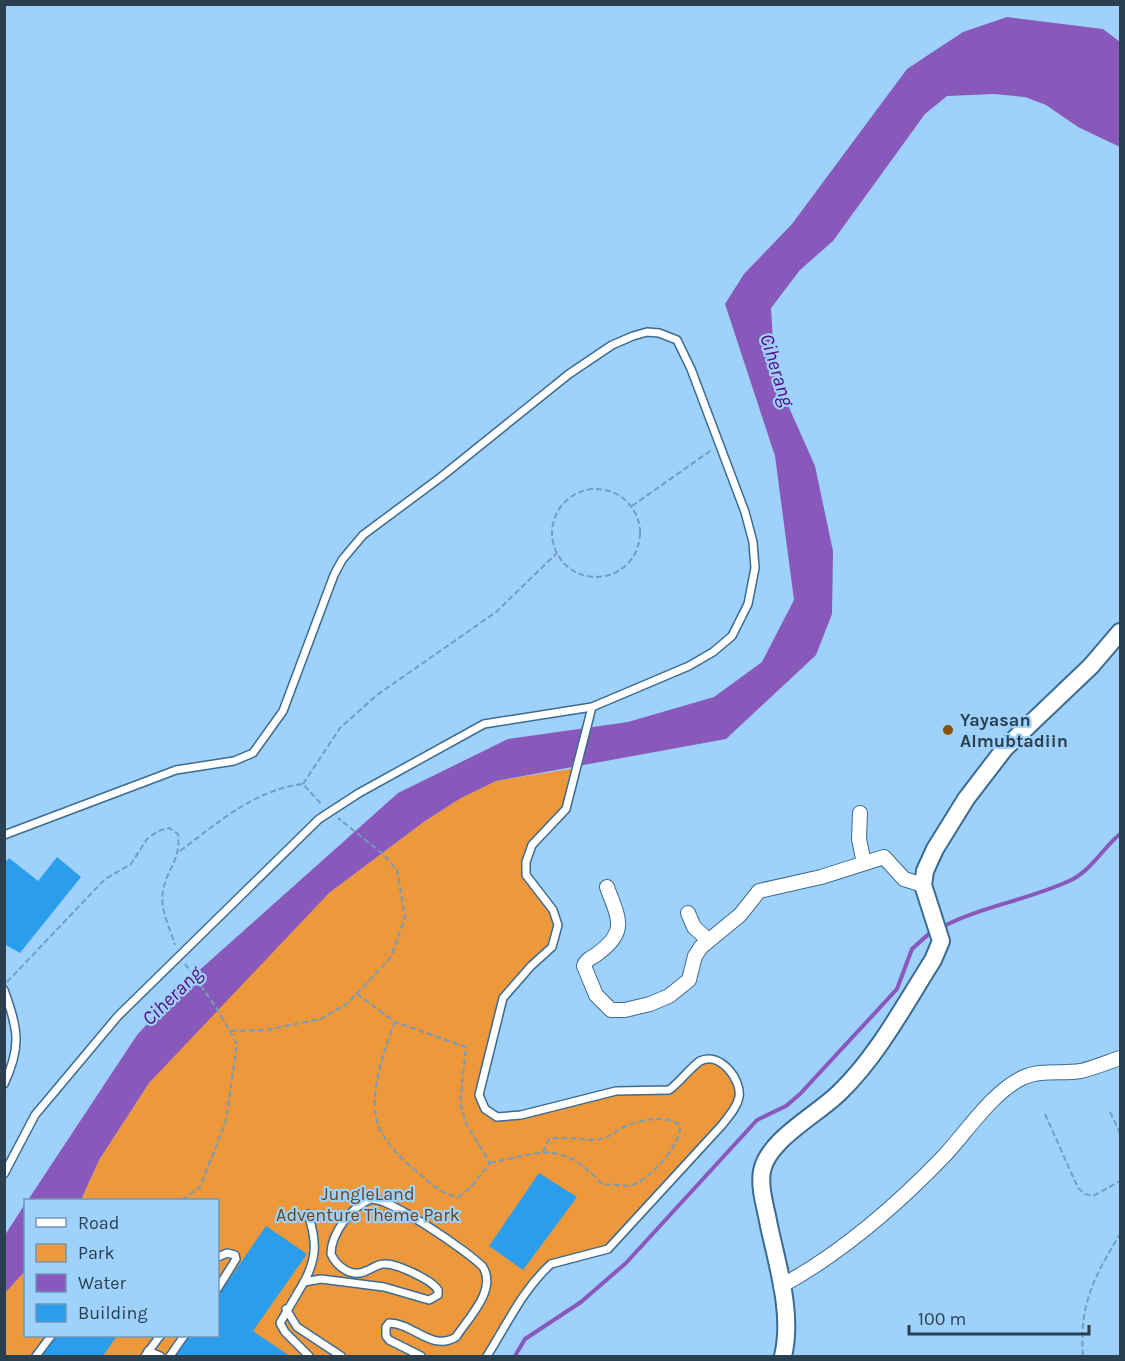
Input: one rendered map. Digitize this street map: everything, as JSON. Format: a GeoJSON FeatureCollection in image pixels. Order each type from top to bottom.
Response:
{"type":"FeatureCollection","features":[{"type":"Feature","properties":{"kind":"street"},"geometry":{"type":"LineString","coordinates":[[783,1356],[785,1305],[764,1199],[762,1174],[764,1163],[779,1144],[840,1092],[857,1074],[933,960],[940,945],[922,885],[925,871],[935,849],[986,772],[1005,748],[1091,666],[1120,632]]}},
{"type":"Feature","properties":{"kind":"street"},"geometry":{"type":"LineString","coordinates":[[860,813],[859,839],[864,863]]}},
{"type":"Feature","properties":{"kind":"street"},"geometry":{"type":"LineString","coordinates":[[607,887],[619,920],[618,932],[612,942],[588,960],[584,966],[596,996],[612,1010],[637,1008],[681,988],[689,980],[695,956],[708,940],[740,915],[752,897],[765,888],[820,877],[885,857],[904,879],[922,885]]}},
{"type":"Feature","properties":{"kind":"street"},"geometry":{"type":"LineString","coordinates":[[688,913],[694,927],[708,940]]}},
{"type":"Feature","properties":{"kind":"street"},"geometry":{"type":"LineString","coordinates":[[781,1286],[825,1261],[879,1217],[939,1161],[974,1121],[1016,1081],[1033,1074],[1082,1070],[1120,1058]]}},
{"type":"Feature","properties":{"kind":"lane"},"geometry":{"type":"LineString","coordinates":[[4,835],[176,770],[234,761],[253,753],[283,711],[334,575],[352,547],[363,535],[569,374],[612,345],[647,332],[659,333],[676,340],[691,369],[753,542],[755,568],[748,604],[732,636],[713,652],[667,677],[592,707],[484,724],[331,810],[178,955],[118,1016],[35,1115],[5,1170]]}},
{"type":"Feature","properties":{"kind":"lane"},"geometry":{"type":"LineString","coordinates":[[487,1356],[519,1303],[544,1270],[551,1264],[608,1249],[722,1125],[735,1108],[739,1096],[738,1082],[728,1068],[708,1060],[700,1062],[669,1090],[616,1091],[521,1115],[497,1117],[485,1109],[479,1095],[503,998],[531,966],[552,947],[558,925],[553,910],[526,875],[526,862],[532,845],[566,808],[592,707]]}},
{"type":"Feature","properties":{"kind":"lane"},"geometry":{"type":"LineString","coordinates":[[4,990],[17,1032],[18,1047],[4,1084]]}},
{"type":"Feature","properties":{"kind":"lane"},"geometry":{"type":"LineString","coordinates":[[304,1282],[321,1279],[384,1287],[422,1299],[434,1299],[438,1290],[425,1279],[384,1264],[364,1272],[349,1272],[337,1264],[331,1254],[332,1244],[346,1221],[356,1207],[366,1201],[377,1198],[403,1211],[477,1261],[486,1273],[489,1283],[462,1327],[451,1340],[436,1342],[398,1323],[389,1323],[385,1332],[389,1340],[421,1356]]}},
{"type":"Feature","properties":{"kind":"lane"},"geometry":{"type":"LineString","coordinates":[[308,1214],[315,1239],[312,1252],[315,1262],[280,1323],[309,1356]]}},
{"type":"Feature","properties":{"kind":"lane"},"geometry":{"type":"LineString","coordinates":[[219,1257],[227,1253],[235,1256],[236,1259],[219,1286]]}},
{"type":"Feature","properties":{"kind":"lane"},"geometry":{"type":"LineString","coordinates":[[286,1309],[297,1327],[341,1356]]}},
{"type":"Feature","properties":{"kind":"lane"},"geometry":{"type":"LineString","coordinates":[[36,1356],[50,1337]]}},
{"type":"Feature","properties":{"kind":"lane"},"geometry":{"type":"LineString","coordinates":[[159,1337],[147,1354],[160,1356]]}},
{"type":"Feature","properties":{"kind":"lane"},"geometry":{"type":"LineString","coordinates":[[170,1356],[183,1337]]}},
{"type":"Feature","properties":{"kind":"path"},"geometry":{"type":"LineString","coordinates":[[632,506],[719,444]]}},
{"type":"Feature","properties":{"kind":"path"},"geometry":{"type":"LineString","coordinates":[[593,489],[608,490],[621,496],[632,506],[638,519],[639,541],[630,560],[619,570],[598,576],[577,573],[565,564],[557,553],[552,539],[553,525],[558,511],[567,500],[579,492],[593,489]]}},
{"type":"Feature","properties":{"kind":"path"},"geometry":{"type":"LineString","coordinates":[[183,1199],[200,1186],[226,1121],[237,1044],[216,1007],[178,955],[162,901],[163,890],[180,851],[248,801],[286,786],[303,784],[340,728],[377,695],[496,612],[557,553]]}},
{"type":"Feature","properties":{"kind":"path"},"geometry":{"type":"LineString","coordinates":[[231,1031],[266,1030],[321,1018],[348,1003],[391,957],[405,917],[397,870],[384,855],[331,810],[317,802],[303,784]]}},
{"type":"Feature","properties":{"kind":"path"},"geometry":{"type":"LineString","coordinates":[[4,985],[105,879],[131,864],[147,840],[158,831],[169,828],[178,834],[180,851]]}},
{"type":"Feature","properties":{"kind":"path"},"geometry":{"type":"LineString","coordinates":[[357,994],[395,1022],[466,1047],[460,1103],[466,1123],[490,1163]]}},
{"type":"Feature","properties":{"kind":"path"},"geometry":{"type":"LineString","coordinates":[[395,1022],[383,1052],[374,1101],[380,1129],[402,1159],[447,1195],[458,1197],[471,1187],[490,1163],[543,1152],[570,1156],[586,1167],[602,1184],[629,1186],[644,1181],[653,1171],[678,1140],[680,1126],[674,1120],[666,1119],[628,1125],[604,1138],[585,1140],[558,1137],[549,1139],[543,1152]]}},
{"type":"Feature","properties":{"kind":"path"},"geometry":{"type":"LineString","coordinates":[[1110,1112],[1120,1133]]}},
{"type":"Feature","properties":{"kind":"path"},"geometry":{"type":"LineString","coordinates":[[1045,1114],[1078,1188],[1084,1194],[1093,1196],[1120,1181]]}},
{"type":"Feature","properties":{"kind":"path"},"geometry":{"type":"LineString","coordinates":[[1083,1356],[1084,1310],[1088,1292],[1095,1275],[1120,1234]]}},
{"type":"Feature","properties":{"kind":"green space","name":"JungleLand Adventure Theme Park"},"geometry":{"type":"Polygon","coordinates":[[[577,768],[566,809],[532,845],[527,875],[553,910],[558,925],[552,947],[503,998],[479,1095],[485,1109],[497,1117],[616,1091],[669,1090],[700,1062],[715,1061],[738,1082],[735,1108],[608,1249],[544,1270],[487,1356],[5,1356],[5,1293],[24,1272],[24,1337],[219,1337],[219,1199],[81,1199],[99,1160],[149,1083],[234,988],[329,893],[425,821],[461,798],[496,781],[577,768]]]}},
{"type":"Feature","properties":{"kind":"water"},"geometry":{"type":"Polygon","coordinates":[[[1007,17],[1103,29],[1120,42],[1120,147],[1078,127],[1046,105],[1025,97],[994,94],[947,96],[925,114],[833,241],[800,270],[771,308],[775,376],[815,466],[833,551],[832,614],[816,655],[726,739],[496,781],[461,798],[425,821],[329,893],[149,1083],[99,1160],[81,1199],[29,1199],[137,1035],[185,983],[398,793],[508,739],[628,722],[714,697],[762,662],[794,600],[775,456],[725,304],[744,274],[792,224],[907,69],[963,32],[1007,17]]]}},
{"type":"Feature","properties":{"kind":"water"},"geometry":{"type":"Polygon","coordinates":[[[24,1206],[24,1272],[5,1293],[5,1235],[24,1206]]]}},
{"type":"Feature","properties":{"kind":"building"},"geometry":{"type":"Polygon","coordinates":[[[57,857],[81,877],[20,953],[4,944],[4,864],[9,858],[38,881],[57,857]]]}},
{"type":"Feature","properties":{"kind":"building"},"geometry":{"type":"Polygon","coordinates":[[[539,1173],[577,1197],[523,1270],[489,1246],[539,1173]]]}},
{"type":"Feature","properties":{"kind":"building"},"geometry":{"type":"Polygon","coordinates":[[[266,1226],[307,1254],[253,1331],[290,1356],[175,1356],[189,1337],[219,1337],[219,1295],[266,1226]]]}},
{"type":"Feature","properties":{"kind":"building"},"geometry":{"type":"Polygon","coordinates":[[[56,1337],[116,1337],[103,1356],[41,1356],[56,1337]]]}},
{"type":"Feature","properties":{"kind":"waterway","name":"Ciherang"},"geometry":{"type":"LineString","coordinates":[[837,198],[882,138],[930,83]]}},
{"type":"Feature","properties":{"kind":"waterway"},"geometry":{"type":"LineString","coordinates":[[942,927],[973,914],[1053,888],[1077,877],[1120,834]]}},
{"type":"Feature","properties":{"kind":"waterway"},"geometry":{"type":"LineString","coordinates":[[515,1356],[525,1339],[581,1302],[626,1263],[757,1120],[786,1106],[800,1094],[897,989],[912,949],[932,931]]}},
{"type":"Feature","properties":{"kind":"place","name":"Yayasan Almubtadiin"},"geometry":{"type":"Point","coordinates":[948,730]}}]}
